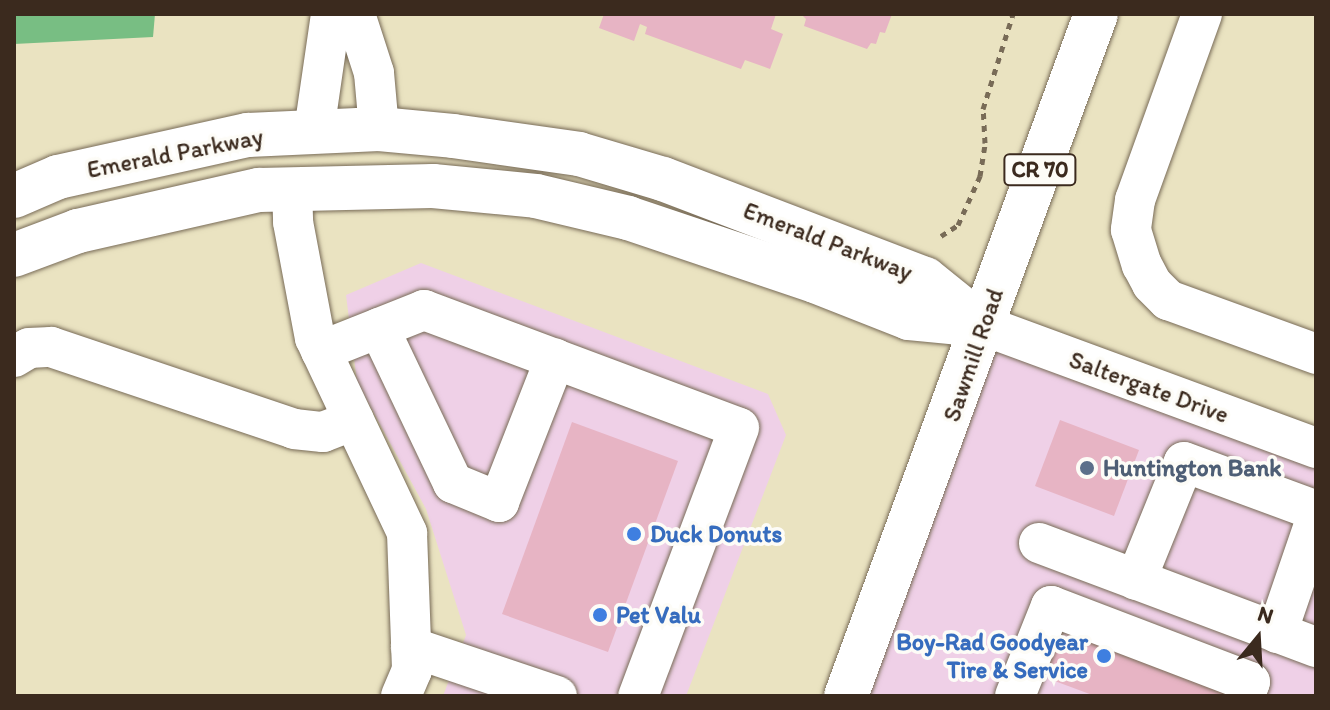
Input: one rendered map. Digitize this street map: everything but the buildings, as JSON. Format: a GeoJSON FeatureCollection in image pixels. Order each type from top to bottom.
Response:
{"type":"FeatureCollection","features":[{"type":"Feature","properties":{"kind":"main road","name":"Sawmill Road"},"geometry":{"type":"LineString","coordinates":[[854,690],[982,325],[1096,14]]}},
{"type":"Feature","properties":{"kind":"main road","name":"Emerald Parkway"},"geometry":{"type":"LineString","coordinates":[[14,196],[58,177],[248,135],[379,129],[579,154],[663,179],[925,279],[982,325]]}},
{"type":"Feature","properties":{"kind":"main road","name":"Emerald Parkway"},"geometry":{"type":"LineString","coordinates":[[14,255],[78,231],[259,190],[433,186],[536,196],[628,218],[815,281],[909,318],[982,325]]}},
{"type":"Feature","properties":{"kind":"street"},"geometry":{"type":"LineString","coordinates":[[314,131],[331,14]]}},
{"type":"Feature","properties":{"kind":"street"},"geometry":{"type":"LineString","coordinates":[[355,14],[374,73],[379,129]]}},
{"type":"Feature","properties":{"kind":"street"},"geometry":{"type":"LineString","coordinates":[[1202,14],[1135,200],[1131,230],[1142,265],[1152,284],[1168,300],[1316,354]]}},
{"type":"Feature","properties":{"kind":"street"},"geometry":{"type":"LineString","coordinates":[[292,189],[293,222],[315,338],[407,533],[412,670],[401,696]]}},
{"type":"Feature","properties":{"kind":"street"},"geometry":{"type":"LineString","coordinates":[[321,351],[424,310],[739,428],[638,696]]}},
{"type":"Feature","properties":{"kind":"street","name":"Saltergate Drive"},"geometry":{"type":"LineString","coordinates":[[982,325],[1316,448]]}},
{"type":"Feature","properties":{"kind":"street"},"geometry":{"type":"LineString","coordinates":[[379,328],[453,483],[499,502],[555,359]]}},
{"type":"Feature","properties":{"kind":"street"},"geometry":{"type":"LineString","coordinates":[[14,357],[29,348],[51,347],[294,429],[323,432],[354,420]]}},
{"type":"Feature","properties":{"kind":"street"},"geometry":{"type":"LineString","coordinates":[[1136,580],[1184,462],[1312,509],[1316,517],[1277,633]]}},
{"type":"Feature","properties":{"kind":"street"},"geometry":{"type":"LineString","coordinates":[[1039,543],[1316,647]]}},
{"type":"Feature","properties":{"kind":"street"},"geometry":{"type":"LineString","coordinates":[[1015,696],[1051,606],[1250,682],[1245,696]]}},
{"type":"Feature","properties":{"kind":"street"},"geometry":{"type":"LineString","coordinates":[[411,647],[557,696]]}},
{"type":"Feature","properties":{"kind":"path"},"geometry":{"type":"LineString","coordinates":[[941,236],[958,225],[980,176],[985,143],[983,109],[1013,14]]}},
{"type":"Feature","properties":{"kind":"shaded area"},"geometry":{"type":"Polygon","coordinates":[[[421,263],[768,394],[786,435],[686,696],[443,696],[466,635],[426,509],[357,382],[346,295],[421,263]]]}},
{"type":"Feature","properties":{"kind":"shaded area"},"geometry":{"type":"Polygon","coordinates":[[[982,325],[1316,448],[1316,696],[846,696],[982,325]]]}},
{"type":"Feature","properties":{"kind":"green space"},"geometry":{"type":"Polygon","coordinates":[[[14,14],[155,14],[153,37],[14,44],[14,14]]]}},
{"type":"Feature","properties":{"kind":"place","name":"Huntington Bank"},"geometry":{"type":"Point","coordinates":[1087,468]}},
{"type":"Feature","properties":{"kind":"place","name":"Duck Donuts"},"geometry":{"type":"Point","coordinates":[634,534]}},
{"type":"Feature","properties":{"kind":"place","name":"Pet Valu"},"geometry":{"type":"Point","coordinates":[600,615]}},
{"type":"Feature","properties":{"kind":"place","name":"Boy-Rad Goodyear Tire & Service"},"geometry":{"type":"Point","coordinates":[1104,656]}}]}
